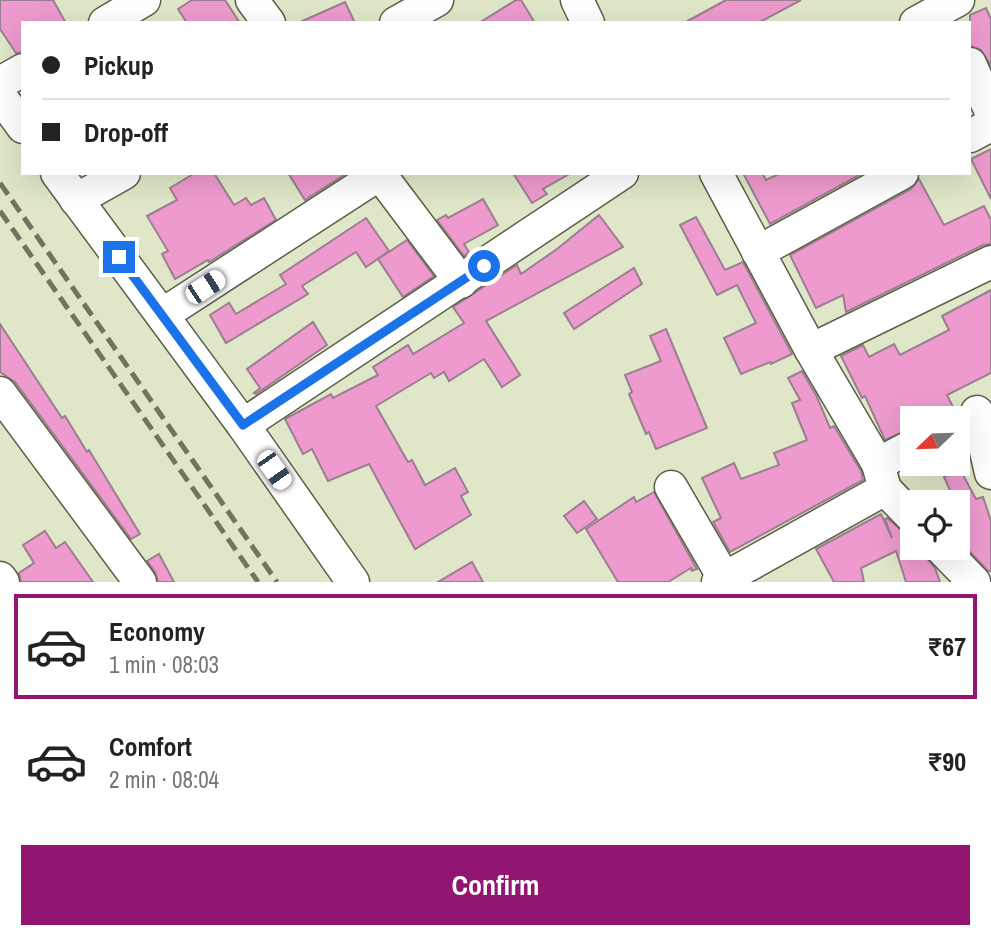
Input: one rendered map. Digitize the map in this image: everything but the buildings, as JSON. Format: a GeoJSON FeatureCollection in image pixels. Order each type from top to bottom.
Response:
{"type":"FeatureCollection","features":[{"type":"Feature","properties":{"kind":"street"},"geometry":{"type":"LineString","coordinates":[[108,21],[144,0]]}},
{"type":"Feature","properties":{"kind":"street"},"geometry":{"type":"LineString","coordinates":[[252,0],[268,21]]}},
{"type":"Feature","properties":{"kind":"street"},"geometry":{"type":"LineString","coordinates":[[400,21],[437,0]]}},
{"type":"Feature","properties":{"kind":"street"},"geometry":{"type":"LineString","coordinates":[[577,0],[587,21]]}},
{"type":"Feature","properties":{"kind":"street"},"geometry":{"type":"LineString","coordinates":[[921,21],[951,10]]}},
{"type":"Feature","properties":{"kind":"street"},"geometry":{"type":"LineString","coordinates":[[971,66],[991,112]]}},
{"type":"Feature","properties":{"kind":"street"},"geometry":{"type":"LineString","coordinates":[[0,83],[21,71]]}},
{"type":"Feature","properties":{"kind":"street"},"geometry":{"type":"LineString","coordinates":[[0,96],[21,124]]}},
{"type":"Feature","properties":{"kind":"street"},"geometry":{"type":"LineString","coordinates":[[971,135],[991,125]]}},
{"type":"Feature","properties":{"kind":"street"},"geometry":{"type":"LineString","coordinates":[[58,175],[243,425],[353,582]]}},
{"type":"Feature","properties":{"kind":"street"},"geometry":{"type":"LineString","coordinates":[[76,200],[120,175]]}},
{"type":"Feature","properties":{"kind":"street"},"geometry":{"type":"LineString","coordinates":[[162,315],[377,175]]}},
{"type":"Feature","properties":{"kind":"street"},"geometry":{"type":"LineString","coordinates":[[381,175],[461,282]]}},
{"type":"Feature","properties":{"kind":"street"},"geometry":{"type":"LineString","coordinates":[[243,425],[619,175]]}},
{"type":"Feature","properties":{"kind":"street"},"geometry":{"type":"LineString","coordinates":[[717,175],[881,476],[900,501]]}},
{"type":"Feature","properties":{"kind":"street"},"geometry":{"type":"LineString","coordinates":[[758,251],[898,175]]}},
{"type":"Feature","properties":{"kind":"street"},"geometry":{"type":"LineString","coordinates":[[811,350],[991,261]]}},
{"type":"Feature","properties":{"kind":"street"},"geometry":{"type":"LineString","coordinates":[[0,393],[140,582]]}},
{"type":"Feature","properties":{"kind":"street"},"geometry":{"type":"LineString","coordinates":[[975,413],[991,473]]}},
{"type":"Feature","properties":{"kind":"street"},"geometry":{"type":"LineString","coordinates":[[671,487],[727,579],[881,476],[900,458]]}},
{"type":"Feature","properties":{"kind":"street"},"geometry":{"type":"LineString","coordinates":[[953,560],[974,582]]}},
{"type":"Feature","properties":{"kind":"railway"},"geometry":{"type":"LineString","coordinates":[[0,183],[277,582]]}},
{"type":"Feature","properties":{"kind":"railway"},"geometry":{"type":"LineString","coordinates":[[0,211],[258,582]]}},
{"type":"Feature","properties":{"kind":"route"},"geometry":{"type":"LineString","coordinates":[[119,257],[243,425],[484,266]]}}]}
